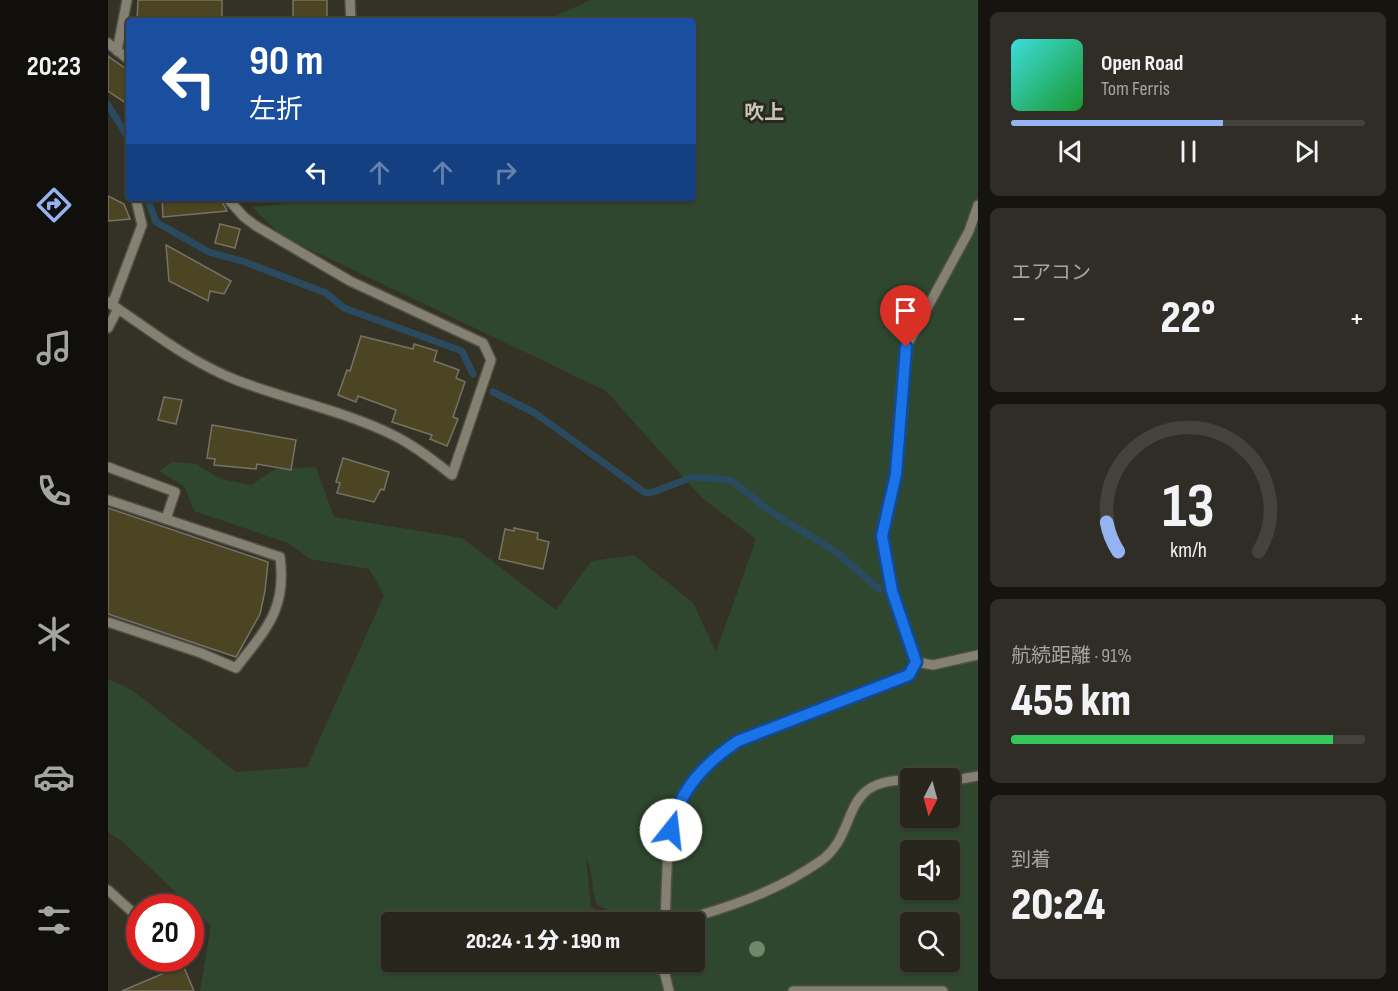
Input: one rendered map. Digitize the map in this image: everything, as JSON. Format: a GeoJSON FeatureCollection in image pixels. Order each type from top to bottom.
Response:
{"type":"FeatureCollection","features":[{"type":"Feature","properties":{"kind":"lane"},"geometry":{"type":"LineString","coordinates":[[117,51],[127,0]]}},
{"type":"Feature","properties":{"kind":"lane"},"geometry":{"type":"LineString","coordinates":[[350,0],[351,18]]}},
{"type":"Feature","properties":{"kind":"lane"},"geometry":{"type":"LineString","coordinates":[[108,43],[126,58]]}},
{"type":"Feature","properties":{"kind":"lane"},"geometry":{"type":"LineString","coordinates":[[113,305],[155,336],[203,365],[236,380],[371,425],[397,437],[452,475],[492,360],[483,343],[350,281],[256,226],[229,201]]}},
{"type":"Feature","properties":{"kind":"lane"},"geometry":{"type":"LineString","coordinates":[[108,328],[113,305],[142,225],[137,204]]}},
{"type":"Feature","properties":{"kind":"lane"},"geometry":{"type":"LineString","coordinates":[[666,912],[669,844],[674,815],[681,797],[714,757],[738,741],[909,675],[916,662],[892,591],[882,536],[900,441],[906,347],[926,315],[976,222],[978,206]]}},
{"type":"Feature","properties":{"kind":"lane"},"geometry":{"type":"LineString","coordinates":[[108,467],[175,492],[166,519]]}},
{"type":"Feature","properties":{"kind":"lane"},"geometry":{"type":"LineString","coordinates":[[108,500],[280,557],[283,578],[279,604],[272,621],[236,668],[201,653],[108,622]]}},
{"type":"Feature","properties":{"kind":"lane"},"geometry":{"type":"LineString","coordinates":[[916,662],[933,665],[978,655]]}},
{"type":"Feature","properties":{"kind":"lane"},"geometry":{"type":"LineString","coordinates":[[960,779],[978,776]]}},
{"type":"Feature","properties":{"kind":"lane"},"geometry":{"type":"LineString","coordinates":[[705,912],[760,895],[818,863],[833,847],[855,806],[867,790],[879,782],[900,781]]}},
{"type":"Feature","properties":{"kind":"lane"},"geometry":{"type":"LineString","coordinates":[[108,890],[126,906]]}},
{"type":"Feature","properties":{"kind":"lane"},"geometry":{"type":"LineString","coordinates":[[664,972],[669,991]]}},
{"type":"Feature","properties":{"kind":"lane"},"geometry":{"type":"LineString","coordinates":[[793,991],[943,991]]}},
{"type":"Feature","properties":{"kind":"green space"},"geometry":{"type":"Polygon","coordinates":[[[591,0],[978,0],[978,991],[200,991],[211,926],[204,919],[204,894],[177,894],[123,842],[108,832],[108,679],[132,690],[236,772],[307,767],[384,595],[369,569],[310,559],[288,543],[194,511],[184,486],[159,471],[172,462],[196,464],[221,479],[251,485],[275,469],[316,467],[334,517],[462,538],[556,610],[591,561],[634,555],[693,603],[716,652],[756,539],[702,498],[606,391],[282,236],[252,207],[310,201],[696,201],[696,18],[550,18],[591,0]]]}},
{"type":"Feature","properties":{"kind":"building"},"geometry":{"type":"Polygon","coordinates":[[[138,0],[222,0],[222,18],[137,18],[138,0]]]}},
{"type":"Feature","properties":{"kind":"building"},"geometry":{"type":"Polygon","coordinates":[[[293,0],[327,0],[327,18],[293,18],[293,0]]]}},
{"type":"Feature","properties":{"kind":"building"},"geometry":{"type":"Polygon","coordinates":[[[108,56],[126,69],[126,103],[108,91],[108,56]]]}},
{"type":"Feature","properties":{"kind":"building"},"geometry":{"type":"Polygon","coordinates":[[[108,196],[124,204],[130,219],[108,221],[108,196]]]}},
{"type":"Feature","properties":{"kind":"building"},"geometry":{"type":"Polygon","coordinates":[[[162,201],[222,201],[227,211],[163,217],[162,201]]]}},
{"type":"Feature","properties":{"kind":"building"},"geometry":{"type":"Polygon","coordinates":[[[220,224],[240,229],[235,248],[215,243],[220,224]]]}},
{"type":"Feature","properties":{"kind":"building"},"geometry":{"type":"Polygon","coordinates":[[[166,245],[231,281],[224,294],[210,291],[208,301],[169,281],[166,245]]]}},
{"type":"Feature","properties":{"kind":"building"},"geometry":{"type":"Polygon","coordinates":[[[361,336],[413,349],[414,344],[437,351],[434,361],[459,370],[456,378],[465,382],[453,417],[458,419],[447,446],[430,439],[432,435],[392,422],[396,410],[358,396],[356,402],[338,395],[347,370],[350,371],[361,336]]]}},
{"type":"Feature","properties":{"kind":"building"},"geometry":{"type":"Polygon","coordinates":[[[164,397],[182,400],[176,424],[158,420],[164,397]]]}},
{"type":"Feature","properties":{"kind":"building"},"geometry":{"type":"Polygon","coordinates":[[[212,425],[296,440],[291,470],[257,464],[256,469],[214,465],[215,459],[207,458],[212,425]]]}},
{"type":"Feature","properties":{"kind":"building"},"geometry":{"type":"Polygon","coordinates":[[[343,458],[389,472],[384,490],[381,489],[374,502],[337,493],[340,483],[336,482],[343,458]]]}},
{"type":"Feature","properties":{"kind":"building"},"geometry":{"type":"Polygon","coordinates":[[[108,508],[268,562],[260,614],[236,657],[108,614],[108,508]]]}},
{"type":"Feature","properties":{"kind":"building"},"geometry":{"type":"Polygon","coordinates":[[[514,528],[538,533],[537,539],[549,542],[543,569],[499,559],[505,529],[514,531],[514,528]]]}},
{"type":"Feature","properties":{"kind":"building"},"geometry":{"type":"Polygon","coordinates":[[[167,972],[186,972],[194,991],[122,991],[167,972]]]}},
{"type":"Feature","properties":{"kind":"waterway"},"geometry":{"type":"LineString","coordinates":[[108,105],[126,134]]}},
{"type":"Feature","properties":{"kind":"waterway"},"geometry":{"type":"LineString","coordinates":[[148,201],[156,222],[209,252],[245,262],[326,293],[344,308],[462,351],[473,374]]}},
{"type":"Feature","properties":{"kind":"waterway"},"geometry":{"type":"LineString","coordinates":[[493,392],[535,413],[644,492],[650,493],[693,477],[731,480],[767,509],[836,552],[879,589]]}},
{"type":"Feature","properties":{"kind":"district","name":"吹上"},"geometry":{"type":"Point","coordinates":[764,112]}},
{"type":"Feature","properties":{"kind":"route"},"geometry":{"type":"LineString","coordinates":[[671,830],[681,797],[714,757],[738,741],[898,681],[909,675],[916,662],[892,591],[882,536],[896,474],[906,347]]}}]}
